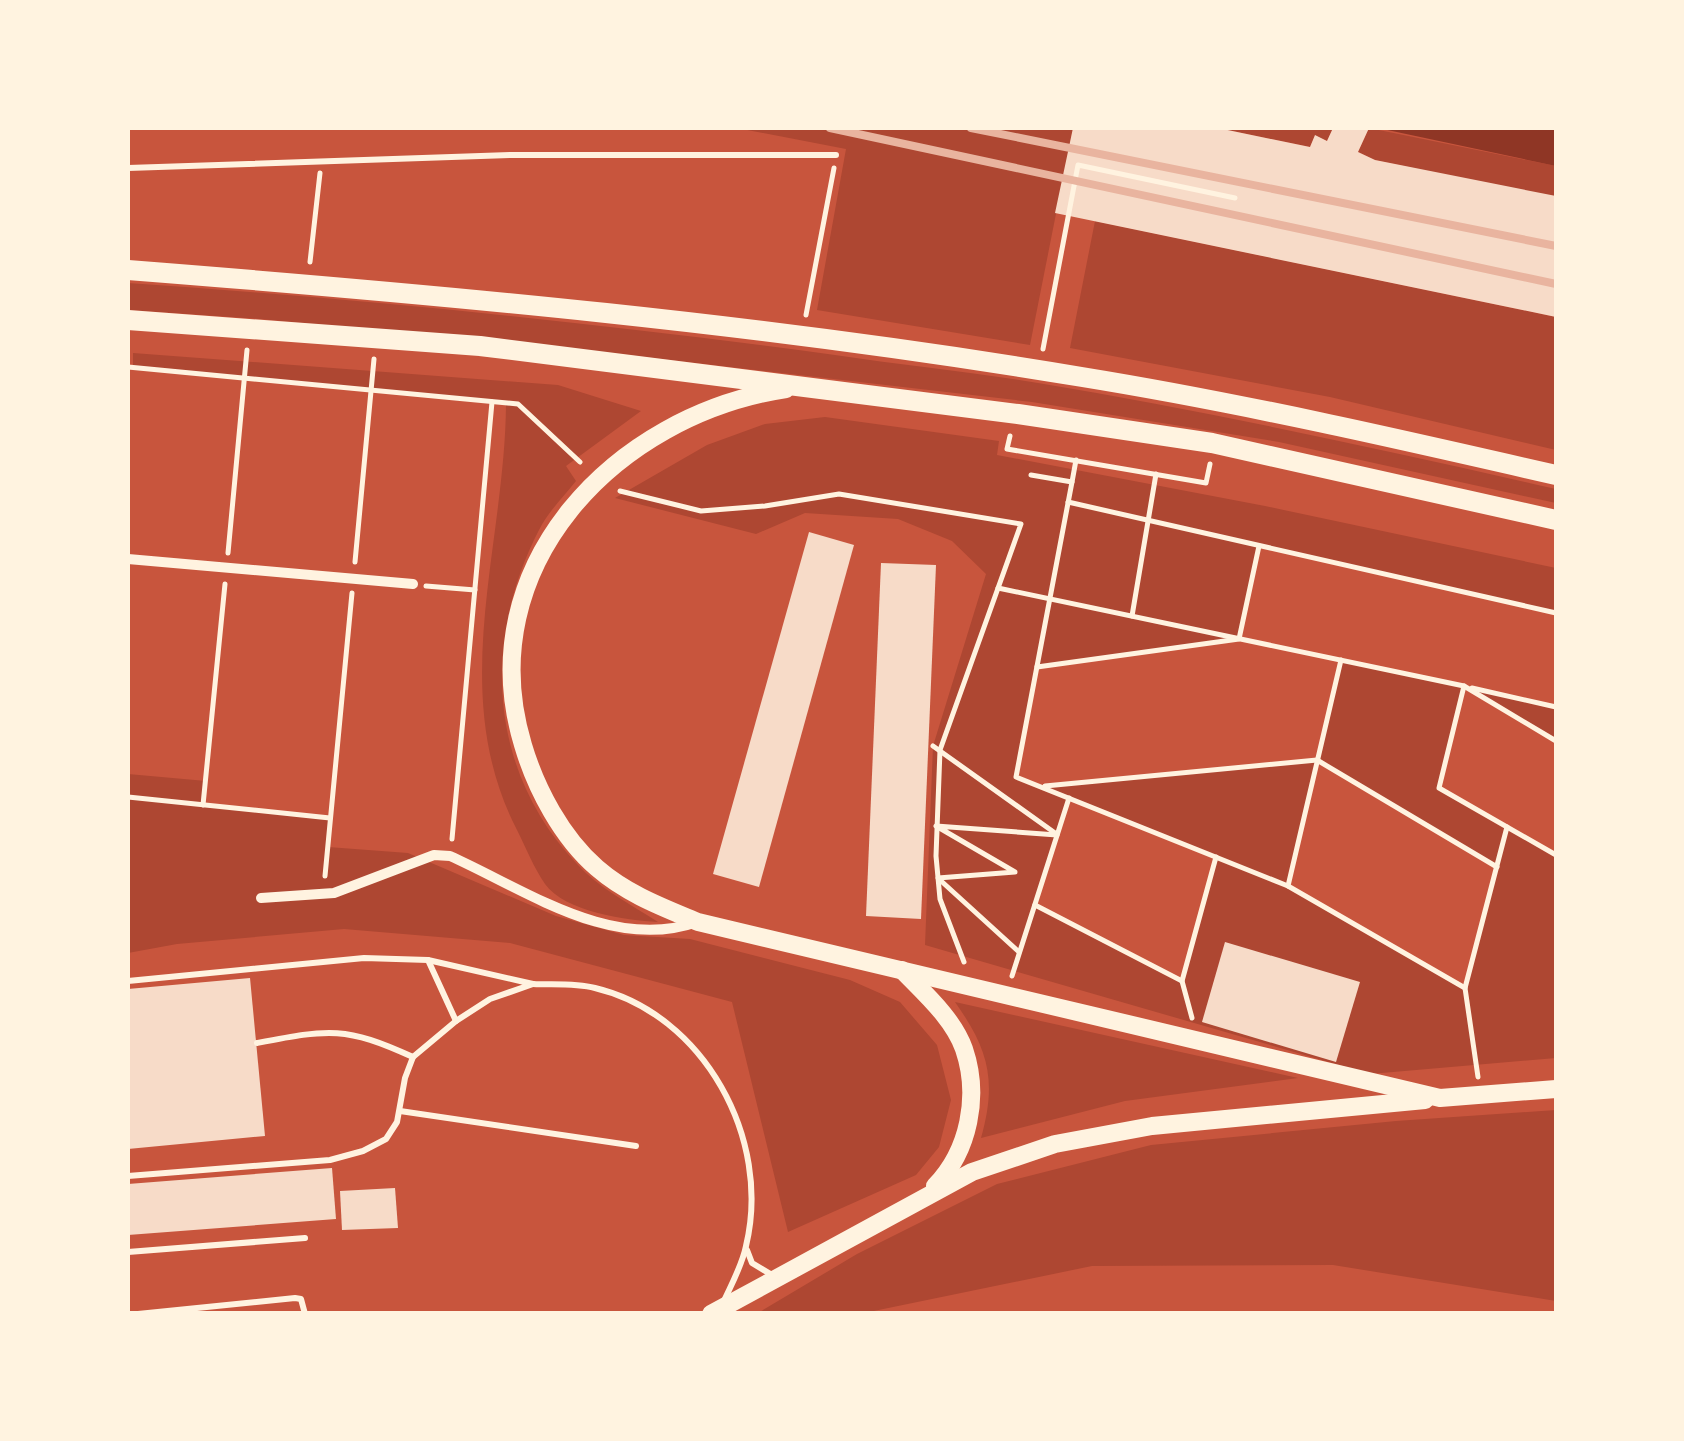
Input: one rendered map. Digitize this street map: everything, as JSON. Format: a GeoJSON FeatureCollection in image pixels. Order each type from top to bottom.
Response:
{"type":"FeatureCollection","features":[{"type":"Feature","properties":{"kind":"highway"},"geometry":{"type":"LineString","coordinates":[[128,270],[593,310],[970,359],[1267,411],[1556,475]]}},
{"type":"Feature","properties":{"kind":"highway"},"geometry":{"type":"LineString","coordinates":[[128,320],[480,346],[1018,414],[1212,443],[1556,520]]}},
{"type":"Feature","properties":{"kind":"main road"},"geometry":{"type":"LineString","coordinates":[[799,387],[740,398],[708,409],[632,450],[599,478],[561,520],[538,556],[517,616],[509,661],[514,714],[532,774],[566,832],[596,867],[637,896],[698,922],[1440,1098]]}},
{"type":"Feature","properties":{"kind":"main road"},"geometry":{"type":"LineString","coordinates":[[902,969],[950,1024],[964,1048],[970,1080],[972,1108],[965,1136],[953,1164],[924,1198]]}},
{"type":"Feature","properties":{"kind":"main road"},"geometry":{"type":"LineString","coordinates":[[716,1310],[972,1172],[1014,1156],[1097,1135],[1212,1119],[1556,1089]]}},
{"type":"Feature","properties":{"kind":"street"},"geometry":{"type":"LineString","coordinates":[[128,558],[414,584]]}},
{"type":"Feature","properties":{"kind":"street"},"geometry":{"type":"LineString","coordinates":[[261,898],[323,894],[360,885],[434,855],[450,856],[568,911],[623,929],[655,932],[698,922]]}},
{"type":"Feature","properties":{"kind":"lane"},"geometry":{"type":"LineString","coordinates":[[128,168],[510,155],[836,156]]}},
{"type":"Feature","properties":{"kind":"lane"},"geometry":{"type":"LineString","coordinates":[[128,981],[364,958],[428,960],[533,984],[590,986],[640,1005],[678,1032],[708,1066],[730,1104],[746,1145],[752,1194],[746,1248],[716,1310]]}},
{"type":"Feature","properties":{"kind":"lane"},"geometry":{"type":"LineString","coordinates":[[428,960],[456,1021]]}},
{"type":"Feature","properties":{"kind":"lane"},"geometry":{"type":"LineString","coordinates":[[128,1176],[346,1157],[386,1138],[398,1122],[405,1078],[414,1057],[490,998],[533,984]]}},
{"type":"Feature","properties":{"kind":"lane"},"geometry":{"type":"LineString","coordinates":[[257,1042],[316,1032],[343,1032],[414,1057]]}},
{"type":"Feature","properties":{"kind":"lane"},"geometry":{"type":"LineString","coordinates":[[400,1111],[636,1146]]}},
{"type":"Feature","properties":{"kind":"lane"},"geometry":{"type":"LineString","coordinates":[[128,1252],[305,1238]]}},
{"type":"Feature","properties":{"kind":"lane"},"geometry":{"type":"LineString","coordinates":[[746,1248],[759,1270],[778,1277]]}},
{"type":"Feature","properties":{"kind":"lane"},"geometry":{"type":"LineString","coordinates":[[138,1314],[295,1298],[301,1299],[306,1314]]}},
{"type":"Feature","properties":{"kind":"path"},"geometry":{"type":"LineString","coordinates":[[806,318],[836,156]]}},
{"type":"Feature","properties":{"kind":"path"},"geometry":{"type":"LineString","coordinates":[[307,285],[321,162]]}},
{"type":"Feature","properties":{"kind":"path"},"geometry":{"type":"LineString","coordinates":[[1043,352],[1078,165],[1235,198]]}},
{"type":"Feature","properties":{"kind":"path"},"geometry":{"type":"LineString","coordinates":[[323,894],[374,357]]}},
{"type":"Feature","properties":{"kind":"path"},"geometry":{"type":"LineString","coordinates":[[128,366],[518,404],[580,462]]}},
{"type":"Feature","properties":{"kind":"path"},"geometry":{"type":"LineString","coordinates":[[450,856],[492,402]]}},
{"type":"Feature","properties":{"kind":"path"},"geometry":{"type":"LineString","coordinates":[[1008,449],[1206,483],[1210,462]]}},
{"type":"Feature","properties":{"kind":"path"},"geometry":{"type":"LineString","coordinates":[[1076,460],[1016,777],[1288,886],[1466,988]]}},
{"type":"Feature","properties":{"kind":"path"},"geometry":{"type":"LineString","coordinates":[[1132,616],[1156,474]]}},
{"type":"Feature","properties":{"kind":"path"},"geometry":{"type":"LineString","coordinates":[[1030,475],[1072,482]]}},
{"type":"Feature","properties":{"kind":"path"},"geometry":{"type":"LineString","coordinates":[[614,489],[701,512],[839,494],[1021,524],[940,750],[936,826],[940,899],[978,987]]}},
{"type":"Feature","properties":{"kind":"path"},"geometry":{"type":"LineString","coordinates":[[1068,502],[1556,613]]}},
{"type":"Feature","properties":{"kind":"path"},"geometry":{"type":"LineString","coordinates":[[1239,639],[1260,546]]}},
{"type":"Feature","properties":{"kind":"path"},"geometry":{"type":"LineString","coordinates":[[414,584],[475,590]]}},
{"type":"Feature","properties":{"kind":"path"},"geometry":{"type":"LineString","coordinates":[[998,588],[1556,707]]}},
{"type":"Feature","properties":{"kind":"path"},"geometry":{"type":"LineString","coordinates":[[1037,666],[1239,639]]}},
{"type":"Feature","properties":{"kind":"path"},"geometry":{"type":"LineString","coordinates":[[1288,886],[1341,660]]}},
{"type":"Feature","properties":{"kind":"path"},"geometry":{"type":"LineString","coordinates":[[1464,686],[1556,742]]}},
{"type":"Feature","properties":{"kind":"path"},"geometry":{"type":"LineString","coordinates":[[1464,686],[1439,788],[1556,855]]}},
{"type":"Feature","properties":{"kind":"path"},"geometry":{"type":"LineString","coordinates":[[933,746],[1057,834]]}},
{"type":"Feature","properties":{"kind":"path"},"geometry":{"type":"LineString","coordinates":[[1040,786],[1318,760],[1496,867]]}},
{"type":"Feature","properties":{"kind":"path"},"geometry":{"type":"LineString","coordinates":[[128,798],[330,818]]}},
{"type":"Feature","properties":{"kind":"path"},"geometry":{"type":"LineString","coordinates":[[938,878],[1019,952],[1069,798]]}},
{"type":"Feature","properties":{"kind":"path"},"geometry":{"type":"LineString","coordinates":[[936,826],[1057,834]]}},
{"type":"Feature","properties":{"kind":"path"},"geometry":{"type":"LineString","coordinates":[[936,826],[1015,872],[938,878]]}},
{"type":"Feature","properties":{"kind":"path"},"geometry":{"type":"LineString","coordinates":[[1480,1095],[1466,988],[1507,826]]}},
{"type":"Feature","properties":{"kind":"path"},"geometry":{"type":"LineString","coordinates":[[1198,1040],[1182,980],[1216,857]]}},
{"type":"Feature","properties":{"kind":"path"},"geometry":{"type":"LineString","coordinates":[[1034,905],[1182,980]]}},
{"type":"Feature","properties":{"kind":"shaded area"},"geometry":{"type":"Polygon","coordinates":[[[737,128],[1073,128],[1030,345],[817,310],[846,149],[737,128]]]}},
{"type":"Feature","properties":{"kind":"shaded area"},"geometry":{"type":"Polygon","coordinates":[[[1218,128],[1333,128],[1327,141],[1315,136],[1310,147],[1218,128]]]}},
{"type":"Feature","properties":{"kind":"shaded area"},"geometry":{"type":"Polygon","coordinates":[[[1369,128],[1556,166],[1556,198],[1375,160],[1358,152],[1369,128]]]}},
{"type":"Feature","properties":{"kind":"shaded area"},"geometry":{"type":"Polygon","coordinates":[[[1378,128],[1556,128],[1556,166],[1378,128]]]}},
{"type":"Feature","properties":{"kind":"shaded area"},"geometry":{"type":"Polygon","coordinates":[[[1095,221],[1556,317],[1556,450],[1330,397],[1070,348],[1095,221]]]}},
{"type":"Feature","properties":{"kind":"shaded area"},"geometry":{"type":"Polygon","coordinates":[[[128,283],[570,322],[1013,379],[1233,419],[1556,489],[1556,503],[1279,442],[1032,402],[567,348],[128,310],[128,283]]]}},
{"type":"Feature","properties":{"kind":"shaded area"},"geometry":{"type":"Polygon","coordinates":[[[133,353],[558,385],[641,411],[566,466],[576,481],[539,530],[508,616],[503,703],[511,746],[526,788],[547,827],[595,881],[658,922],[597,913],[554,894],[534,865],[496,778],[485,725],[482,673],[506,404],[133,367],[133,353]]]}},
{"type":"Feature","properties":{"kind":"shaded area"},"geometry":{"type":"Polygon","coordinates":[[[825,417],[999,441],[997,455],[1265,506],[1556,568],[1556,613],[1260,546],[1239,639],[1037,667],[1016,776],[1041,786],[1317,760],[1341,660],[1556,707],[1556,741],[1464,687],[1439,787],[1556,855],[1556,1058],[1370,1074],[925,945],[933,746],[986,574],[952,541],[898,519],[805,513],[756,534],[615,498],[707,445],[765,424],[825,417]],[[1317,761],[1288,886],[1465,988],[1496,867],[1317,761]],[[1069,798],[1035,905],[1181,980],[1215,857],[1069,798]]]}},
{"type":"Feature","properties":{"kind":"shaded area"},"geometry":{"type":"Polygon","coordinates":[[[128,774],[206,781],[203,804],[330,818],[328,847],[408,853],[556,916],[624,935],[690,939],[850,980],[900,1002],[937,1045],[951,1100],[939,1147],[916,1175],[788,1232],[732,1002],[510,943],[344,929],[177,944],[128,953],[128,774]]]}},
{"type":"Feature","properties":{"kind":"shaded area"},"geometry":{"type":"Polygon","coordinates":[[[955,1002],[1298,1078],[1125,1101],[981,1138],[988,1099],[987,1067],[976,1035],[955,1002]]]}},
{"type":"Feature","properties":{"kind":"shaded area"},"geometry":{"type":"Polygon","coordinates":[[[1556,1110],[1556,1301],[1333,1265],[1092,1266],[864,1313],[758,1313],[857,1254],[997,1184],[1151,1145],[1556,1110]]]}},
{"type":"Feature","properties":{"kind":"building"},"geometry":{"type":"Polygon","coordinates":[[[1073,128],[1218,128],[1310,147],[1315,135],[1327,141],[1333,128],[1369,128],[1358,152],[1375,160],[1556,196],[1556,317],[1055,213],[1073,128]]]}},
{"type":"Feature","properties":{"kind":"building"},"geometry":{"type":"Polygon","coordinates":[[[809,532],[854,545],[759,887],[713,874],[809,532]]]}},
{"type":"Feature","properties":{"kind":"building"},"geometry":{"type":"Polygon","coordinates":[[[881,563],[936,565],[921,919],[866,916],[881,563]]]}},
{"type":"Feature","properties":{"kind":"building"},"geometry":{"type":"Polygon","coordinates":[[[1225,942],[1360,982],[1336,1062],[1202,1022],[1225,942]]]}},
{"type":"Feature","properties":{"kind":"building"},"geometry":{"type":"Polygon","coordinates":[[[250,978],[265,1136],[128,1149],[128,989],[250,978]]]}},
{"type":"Feature","properties":{"kind":"building"},"geometry":{"type":"Polygon","coordinates":[[[332,1168],[336,1219],[128,1235],[128,1184],[332,1168]]]}},
{"type":"Feature","properties":{"kind":"building"},"geometry":{"type":"Polygon","coordinates":[[[395,1188],[398,1228],[342,1230],[340,1191],[395,1188]]]}},
{"type":"Feature","properties":{"kind":"railway"},"geometry":{"type":"LineString","coordinates":[[830,128],[1556,284]]}},
{"type":"Feature","properties":{"kind":"railway"},"geometry":{"type":"LineString","coordinates":[[971,128],[1556,246]]}}]}
